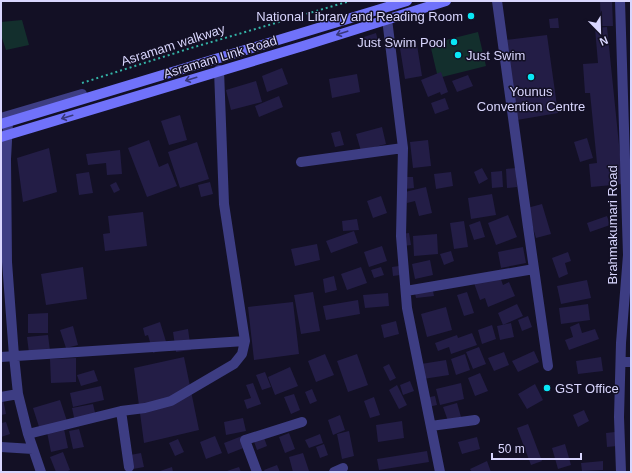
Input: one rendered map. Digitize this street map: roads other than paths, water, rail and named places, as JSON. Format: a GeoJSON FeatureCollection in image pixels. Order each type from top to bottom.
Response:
{"type":"FeatureCollection","features":[{"type":"Feature","properties":{"kind":"main road","name":"Asramam Link Road"},"geometry":{"type":"LineString","coordinates":[[3,121],[407,1]]}},
{"type":"Feature","properties":{"kind":"main road","name":"Asramam Link Road"},"geometry":{"type":"LineString","coordinates":[[4,136],[218,70],[304,46],[446,1]]}},
{"type":"Feature","properties":{"kind":"street"},"geometry":{"type":"LineString","coordinates":[[41,472],[28,434],[18,394],[7,262],[6,160],[3,121],[398,1]]}},
{"type":"Feature","properties":{"kind":"street"},"geometry":{"type":"LineString","coordinates":[[497,1],[548,366]]}},
{"type":"Feature","properties":{"kind":"street","name":"Brahmakumari Road"},"geometry":{"type":"LineString","coordinates":[[620,1],[629,181],[629,273],[621,336],[626,362],[618,417],[621,472]]}},
{"type":"Feature","properties":{"kind":"street"},"geometry":{"type":"LineString","coordinates":[[387,19],[403,148],[401,236],[407,308],[440,472]]}},
{"type":"Feature","properties":{"kind":"street"},"geometry":{"type":"LineString","coordinates":[[28,434],[171,401],[234,364],[242,354],[245,341],[224,204],[218,70]]}},
{"type":"Feature","properties":{"kind":"street"},"geometry":{"type":"LineString","coordinates":[[301,162],[403,148]]}},
{"type":"Feature","properties":{"kind":"street"},"geometry":{"type":"LineString","coordinates":[[406,291],[534,269]]}},
{"type":"Feature","properties":{"kind":"street"},"geometry":{"type":"LineString","coordinates":[[1,357],[84,353],[245,341]]}},
{"type":"Feature","properties":{"kind":"street"},"geometry":{"type":"LineString","coordinates":[[1,397],[18,394]]}},
{"type":"Feature","properties":{"kind":"street"},"geometry":{"type":"LineString","coordinates":[[121,412],[129,467]]}},
{"type":"Feature","properties":{"kind":"street"},"geometry":{"type":"LineString","coordinates":[[431,426],[475,420]]}},
{"type":"Feature","properties":{"kind":"street"},"geometry":{"type":"LineString","coordinates":[[257,472],[245,440],[302,422]]}},
{"type":"Feature","properties":{"kind":"street"},"geometry":{"type":"LineString","coordinates":[[1,447],[33,449]]}},
{"type":"Feature","properties":{"kind":"place","name":"National Library and Reading Room"},"geometry":{"type":"Point","coordinates":[471,16]}},
{"type":"Feature","properties":{"kind":"place","name":"Just Swim Pool"},"geometry":{"type":"Point","coordinates":[454,42]}},
{"type":"Feature","properties":{"kind":"place","name":"Just Swim"},"geometry":{"type":"Point","coordinates":[458,55]}},
{"type":"Feature","properties":{"kind":"place","name":"Younus Convention Centre"},"geometry":{"type":"Point","coordinates":[531,77]}},
{"type":"Feature","properties":{"kind":"place","name":"GST Office"},"geometry":{"type":"Point","coordinates":[547,388]}}]}
